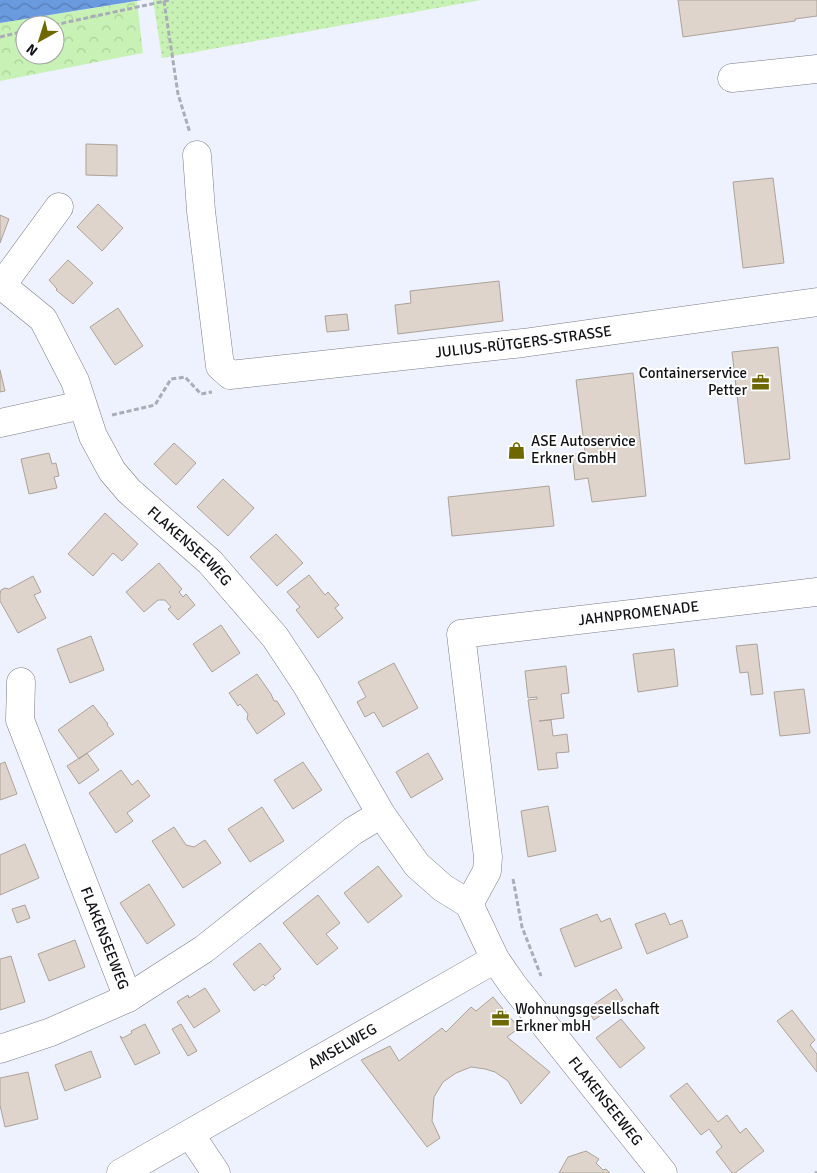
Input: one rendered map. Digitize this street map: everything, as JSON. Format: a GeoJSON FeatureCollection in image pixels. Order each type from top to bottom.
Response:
{"type":"FeatureCollection","features":[{"type":"Feature","properties":{"kind":"street"},"geometry":{"type":"LineString","coordinates":[[732,78],[817,69]]}},
{"type":"Feature","properties":{"kind":"street"},"geometry":{"type":"LineString","coordinates":[[197,155],[200,211],[220,366],[224,383]]}},
{"type":"Feature","properties":{"kind":"street"},"geometry":{"type":"LineString","coordinates":[[1,284],[59,207]]}},
{"type":"Feature","properties":{"kind":"street","name":"FLAKENSEEWEG"},"geometry":{"type":"LineString","coordinates":[[1,284],[43,319],[76,381],[93,436],[112,471],[129,491],[210,562],[275,637],[306,684],[381,814],[417,865],[443,888],[469,904],[495,959],[513,985],[663,1173]]}},
{"type":"Feature","properties":{"kind":"street","name":"JULIUS-RÜTGERS-STRASSE"},"geometry":{"type":"LineString","coordinates":[[224,383],[817,302]]}},
{"type":"Feature","properties":{"kind":"street"},"geometry":{"type":"LineString","coordinates":[[0,423],[82,405]]}},
{"type":"Feature","properties":{"kind":"street","name":"JAHNPROMENADE"},"geometry":{"type":"LineString","coordinates":[[469,904],[486,871],[488,857],[461,634],[817,592]]}},
{"type":"Feature","properties":{"kind":"street","name":"FLAKENSEEWEG"},"geometry":{"type":"LineString","coordinates":[[21,682],[20,720],[128,998]]}},
{"type":"Feature","properties":{"kind":"street","name":"FLAKENSEEWEG"},"geometry":{"type":"LineString","coordinates":[[0,1048],[52,1032],[128,998],[204,948],[353,831],[381,814]]}},
{"type":"Feature","properties":{"kind":"street","name":"AMSELWEG"},"geometry":{"type":"LineString","coordinates":[[121,1173],[495,959]]}},
{"type":"Feature","properties":{"kind":"street"},"geometry":{"type":"LineString","coordinates":[[190,1134],[216,1173]]}},
{"type":"Feature","properties":{"kind":"path"},"geometry":{"type":"LineString","coordinates":[[65,23],[170,0]]}},
{"type":"Feature","properties":{"kind":"path"},"geometry":{"type":"LineString","coordinates":[[164,1],[178,94],[197,155]]}},
{"type":"Feature","properties":{"kind":"path"},"geometry":{"type":"LineString","coordinates":[[0,37],[15,34]]}},
{"type":"Feature","properties":{"kind":"path"},"geometry":{"type":"LineString","coordinates":[[82,405],[103,417],[155,405],[171,378],[185,377],[201,394],[224,383]]}},
{"type":"Feature","properties":{"kind":"path"},"geometry":{"type":"LineString","coordinates":[[512,873],[522,927],[542,978]]}},
{"type":"Feature","properties":{"kind":"green space"},"geometry":{"type":"Polygon","coordinates":[[[153,0],[481,0],[162,58],[153,0]]]}},
{"type":"Feature","properties":{"kind":"green space"},"geometry":{"type":"Polygon","coordinates":[[[137,1],[143,53],[0,81],[0,23],[15,21],[15,65],[65,65],[65,15],[50,15],[137,1]]]}},
{"type":"Feature","properties":{"kind":"water"},"geometry":{"type":"Polygon","coordinates":[[[0,0],[142,0],[49,15],[15,15],[15,21],[0,23],[0,0]]]}},
{"type":"Feature","properties":{"kind":"building"},"geometry":{"type":"Polygon","coordinates":[[[678,0],[817,0],[817,16],[795,19],[795,21],[683,37],[678,0]]]}},
{"type":"Feature","properties":{"kind":"building"},"geometry":{"type":"Polygon","coordinates":[[[86,144],[117,145],[117,176],[86,175],[86,144]]]}},
{"type":"Feature","properties":{"kind":"building"},"geometry":{"type":"Polygon","coordinates":[[[773,178],[784,263],[743,268],[733,182],[773,178]]]}},
{"type":"Feature","properties":{"kind":"building"},"geometry":{"type":"Polygon","coordinates":[[[98,204],[123,228],[102,251],[77,227],[98,204]]]}},
{"type":"Feature","properties":{"kind":"building"},"geometry":{"type":"Polygon","coordinates":[[[0,215],[9,219],[0,243],[0,215]]]}},
{"type":"Feature","properties":{"kind":"building"},"geometry":{"type":"Polygon","coordinates":[[[68,260],[93,283],[73,304],[56,290],[49,280],[68,260]]]}},
{"type":"Feature","properties":{"kind":"building"},"geometry":{"type":"Polygon","coordinates":[[[499,281],[503,321],[398,334],[395,305],[411,303],[410,291],[499,281]]]}},
{"type":"Feature","properties":{"kind":"building"},"geometry":{"type":"Polygon","coordinates":[[[118,308],[143,346],[115,365],[90,327],[118,308]]]}},
{"type":"Feature","properties":{"kind":"building"},"geometry":{"type":"Polygon","coordinates":[[[347,314],[349,330],[327,332],[325,316],[347,314]]]}},
{"type":"Feature","properties":{"kind":"building"},"geometry":{"type":"Polygon","coordinates":[[[778,347],[790,459],[745,464],[732,352],[778,347]]]}},
{"type":"Feature","properties":{"kind":"building"},"geometry":{"type":"Polygon","coordinates":[[[0,370],[5,391],[0,392],[0,370]]]}},
{"type":"Feature","properties":{"kind":"building"},"geometry":{"type":"Polygon","coordinates":[[[633,373],[646,496],[592,502],[588,478],[575,480],[572,455],[585,452],[576,380],[633,373]]]}},
{"type":"Feature","properties":{"kind":"building"},"geometry":{"type":"Polygon","coordinates":[[[174,443],[196,463],[176,485],[154,464],[174,443]]]}},
{"type":"Feature","properties":{"kind":"building"},"geometry":{"type":"Polygon","coordinates":[[[49,453],[52,464],[56,463],[59,476],[54,477],[57,488],[29,494],[21,459],[49,453]]]}},
{"type":"Feature","properties":{"kind":"building"},"geometry":{"type":"Polygon","coordinates":[[[223,479],[254,508],[228,536],[197,507],[223,479]]]}},
{"type":"Feature","properties":{"kind":"building"},"geometry":{"type":"Polygon","coordinates":[[[549,486],[554,526],[452,536],[448,497],[549,486]]]}},
{"type":"Feature","properties":{"kind":"building"},"geometry":{"type":"Polygon","coordinates":[[[105,513],[138,544],[122,561],[113,553],[93,576],[68,554],[105,513]]]}},
{"type":"Feature","properties":{"kind":"building"},"geometry":{"type":"Polygon","coordinates":[[[276,534],[303,563],[277,586],[250,557],[276,534]]]}},
{"type":"Feature","properties":{"kind":"building"},"geometry":{"type":"Polygon","coordinates":[[[159,563],[182,589],[179,592],[183,597],[186,594],[195,605],[178,620],[168,609],[171,607],[165,600],[158,600],[144,612],[126,592],[159,563]]]}},
{"type":"Feature","properties":{"kind":"building"},"geometry":{"type":"Polygon","coordinates":[[[309,575],[325,595],[328,592],[339,605],[335,608],[343,618],[318,638],[296,610],[300,607],[287,592],[309,575]]]}},
{"type":"Feature","properties":{"kind":"building"},"geometry":{"type":"Polygon","coordinates":[[[33,576],[41,592],[34,595],[46,618],[18,633],[0,601],[1,590],[9,589],[33,576]]]}},
{"type":"Feature","properties":{"kind":"building"},"geometry":{"type":"Polygon","coordinates":[[[221,625],[240,653],[212,672],[193,644],[221,625]]]}},
{"type":"Feature","properties":{"kind":"building"},"geometry":{"type":"Polygon","coordinates":[[[91,636],[104,670],[70,683],[57,649],[91,636]]]}},
{"type":"Feature","properties":{"kind":"building"},"geometry":{"type":"Polygon","coordinates":[[[757,644],[763,694],[751,695],[748,672],[740,673],[736,646],[757,644]]]}},
{"type":"Feature","properties":{"kind":"building"},"geometry":{"type":"Polygon","coordinates":[[[674,649],[678,686],[638,692],[633,654],[674,649]]]}},
{"type":"Feature","properties":{"kind":"building"},"geometry":{"type":"Polygon","coordinates":[[[394,663],[418,708],[383,727],[374,712],[365,717],[357,702],[366,697],[358,682],[394,663]]]}},
{"type":"Feature","properties":{"kind":"building"},"geometry":{"type":"Polygon","coordinates":[[[566,666],[569,693],[561,694],[564,718],[539,721],[551,720],[553,736],[567,734],[569,752],[556,753],[558,768],[538,770],[528,700],[537,699],[537,697],[528,698],[525,671],[566,666]]]}},
{"type":"Feature","properties":{"kind":"building"},"geometry":{"type":"Polygon","coordinates":[[[257,674],[274,701],[277,701],[285,714],[257,734],[247,719],[248,714],[240,704],[238,706],[229,693],[257,674]]]}},
{"type":"Feature","properties":{"kind":"building"},"geometry":{"type":"Polygon","coordinates":[[[804,689],[810,733],[780,736],[774,692],[804,689]]]}},
{"type":"Feature","properties":{"kind":"building"},"geometry":{"type":"Polygon","coordinates":[[[93,705],[114,734],[79,759],[58,730],[93,705]]]}},
{"type":"Feature","properties":{"kind":"building"},"geometry":{"type":"Polygon","coordinates":[[[87,753],[99,770],[79,784],[67,766],[87,753]]]}},
{"type":"Feature","properties":{"kind":"building"},"geometry":{"type":"Polygon","coordinates":[[[428,753],[443,779],[411,798],[396,772],[428,753]]]}},
{"type":"Feature","properties":{"kind":"building"},"geometry":{"type":"Polygon","coordinates":[[[5,762],[17,794],[0,800],[0,764],[5,762]]]}},
{"type":"Feature","properties":{"kind":"building"},"geometry":{"type":"Polygon","coordinates":[[[303,762],[322,790],[293,809],[274,780],[303,762]]]}},
{"type":"Feature","properties":{"kind":"building"},"geometry":{"type":"Polygon","coordinates":[[[121,770],[132,785],[138,780],[150,796],[127,813],[133,821],[116,833],[89,793],[121,770]]]}},
{"type":"Feature","properties":{"kind":"building"},"geometry":{"type":"Polygon","coordinates":[[[548,806],[556,851],[528,857],[521,811],[548,806]]]}},
{"type":"Feature","properties":{"kind":"building"},"geometry":{"type":"Polygon","coordinates":[[[262,807],[284,841],[250,862],[228,829],[262,807]]]}},
{"type":"Feature","properties":{"kind":"building"},"geometry":{"type":"Polygon","coordinates":[[[174,827],[186,845],[194,847],[205,840],[221,863],[183,888],[152,841],[174,827]]]}},
{"type":"Feature","properties":{"kind":"building"},"geometry":{"type":"Polygon","coordinates":[[[25,844],[39,878],[0,895],[0,855],[25,844]]]}},
{"type":"Feature","properties":{"kind":"building"},"geometry":{"type":"Polygon","coordinates":[[[378,866],[402,896],[368,923],[344,893],[378,866]]]}},
{"type":"Feature","properties":{"kind":"building"},"geometry":{"type":"Polygon","coordinates":[[[149,884],[175,925],[147,944],[120,903],[149,884]]]}},
{"type":"Feature","properties":{"kind":"building"},"geometry":{"type":"Polygon","coordinates":[[[318,895],[340,923],[326,934],[338,948],[317,965],[283,923],[318,895]]]}},
{"type":"Feature","properties":{"kind":"building"},"geometry":{"type":"Polygon","coordinates":[[[25,905],[30,918],[17,923],[12,909],[25,905]]]}},
{"type":"Feature","properties":{"kind":"building"},"geometry":{"type":"Polygon","coordinates":[[[665,913],[670,925],[682,920],[688,937],[647,954],[635,924],[665,913]]]}},
{"type":"Feature","properties":{"kind":"building"},"geometry":{"type":"Polygon","coordinates":[[[597,914],[601,922],[610,918],[622,948],[575,967],[560,929],[597,914]]]}},
{"type":"Feature","properties":{"kind":"building"},"geometry":{"type":"Polygon","coordinates":[[[75,940],[85,967],[49,981],[38,954],[75,940]]]}},
{"type":"Feature","properties":{"kind":"building"},"geometry":{"type":"Polygon","coordinates":[[[260,943],[281,969],[273,976],[275,978],[265,986],[263,984],[254,991],[233,964],[260,943]]]}},
{"type":"Feature","properties":{"kind":"building"},"geometry":{"type":"Polygon","coordinates":[[[11,956],[25,1002],[0,1010],[0,959],[11,956]]]}},
{"type":"Feature","properties":{"kind":"building"},"geometry":{"type":"Polygon","coordinates":[[[205,988],[220,1011],[194,1028],[177,1002],[188,995],[189,998],[205,988]]]}},
{"type":"Feature","properties":{"kind":"building"},"geometry":{"type":"Polygon","coordinates":[[[616,989],[623,1000],[594,1020],[587,1009],[616,989]]]}},
{"type":"Feature","properties":{"kind":"building"},"geometry":{"type":"Polygon","coordinates":[[[493,997],[519,1028],[507,1037],[550,1072],[521,1104],[508,1081],[495,1072],[471,1067],[456,1073],[443,1082],[434,1097],[432,1121],[440,1138],[427,1147],[361,1060],[390,1046],[399,1061],[442,1028],[446,1032],[471,1007],[476,1011],[493,997]]]}},
{"type":"Feature","properties":{"kind":"building"},"geometry":{"type":"Polygon","coordinates":[[[792,1010],[815,1040],[810,1045],[817,1054],[817,1072],[777,1021],[792,1010]]]}},
{"type":"Feature","properties":{"kind":"building"},"geometry":{"type":"Polygon","coordinates":[[[621,1019],[645,1048],[620,1068],[596,1038],[621,1019]]]}},
{"type":"Feature","properties":{"kind":"building"},"geometry":{"type":"Polygon","coordinates":[[[145,1024],[160,1053],[135,1065],[120,1036],[123,1038],[132,1033],[131,1031],[145,1024]]]}},
{"type":"Feature","properties":{"kind":"building"},"geometry":{"type":"Polygon","coordinates":[[[181,1024],[197,1051],[188,1056],[172,1029],[181,1024]]]}},
{"type":"Feature","properties":{"kind":"building"},"geometry":{"type":"Polygon","coordinates":[[[91,1051],[101,1077],[65,1091],[55,1065],[91,1051]]]}},
{"type":"Feature","properties":{"kind":"building"},"geometry":{"type":"Polygon","coordinates":[[[28,1072],[38,1119],[5,1127],[0,1105],[0,1078],[28,1072]]]}},
{"type":"Feature","properties":{"kind":"building"},"geometry":{"type":"Polygon","coordinates":[[[687,1083],[718,1122],[727,1115],[740,1133],[746,1128],[764,1151],[735,1173],[732,1173],[716,1152],[722,1147],[709,1129],[701,1135],[670,1096],[687,1083]]]}},
{"type":"Feature","properties":{"kind":"building"},"geometry":{"type":"Polygon","coordinates":[[[586,1151],[599,1159],[596,1163],[603,1170],[606,1169],[610,1173],[559,1173],[568,1157],[586,1151]]]}},
{"type":"Feature","properties":{"kind":"place","name":"Containerservice Petter"},"geometry":{"type":"Point","coordinates":[761,382]}},
{"type":"Feature","properties":{"kind":"place","name":"ASE Autoservice Erkner GmbH"},"geometry":{"type":"Point","coordinates":[517,450]}},
{"type":"Feature","properties":{"kind":"place","name":"Wohnungsgesellschaft Erkner mbH"},"geometry":{"type":"Point","coordinates":[501,1018]}}]}
